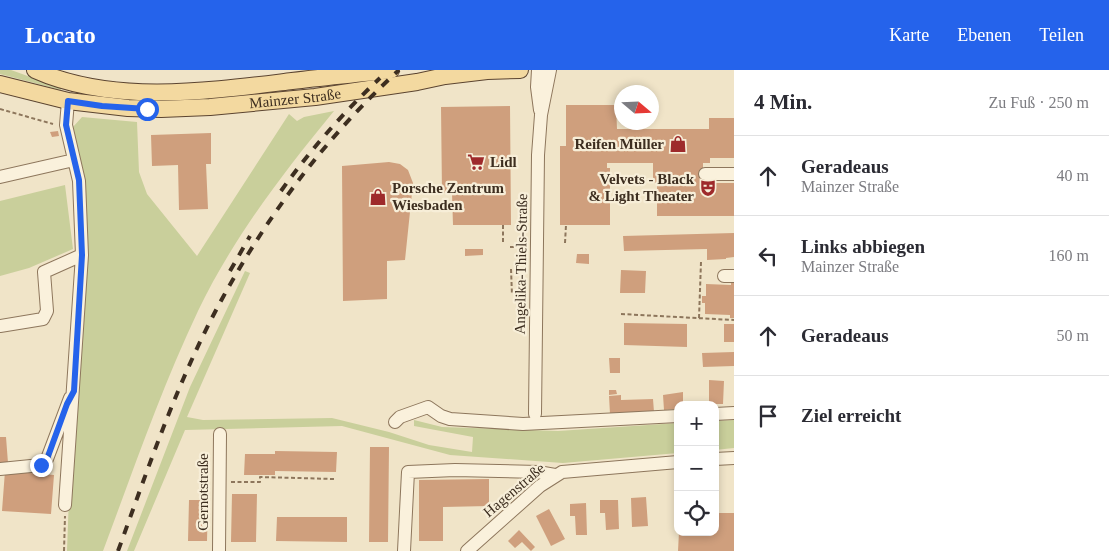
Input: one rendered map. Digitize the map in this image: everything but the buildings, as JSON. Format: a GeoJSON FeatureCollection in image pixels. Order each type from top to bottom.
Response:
{"type":"FeatureCollection","features":[{"type":"Feature","properties":{"kind":"main road","name":"Mainzer Straße"},"geometry":{"type":"LineString","coordinates":[[35,70],[75,83],[103,88],[163,92],[212,90],[348,72],[368,73],[391,70]]}},
{"type":"Feature","properties":{"kind":"main road","name":"Mainzer Straße"},"geometry":{"type":"LineString","coordinates":[[0,84],[68,101],[102,106],[161,109],[210,107],[315,97],[445,76],[487,71],[520,70]]}},
{"type":"Feature","properties":{"kind":"street","name":"Angelika-Thiels-Straße"},"geometry":{"type":"LineString","coordinates":[[538,70],[537,87],[541,115]]}},
{"type":"Feature","properties":{"kind":"street","name":"Angelika-Thiels-Straße"},"geometry":{"type":"LineString","coordinates":[[535,414],[538,155],[541,115],[550,70]]}},
{"type":"Feature","properties":{"kind":"street"},"geometry":{"type":"LineString","coordinates":[[65,505],[82,255],[79,180],[66,125],[68,101]]}},
{"type":"Feature","properties":{"kind":"street"},"geometry":{"type":"LineString","coordinates":[[0,176],[74,160]]}},
{"type":"Feature","properties":{"kind":"street"},"geometry":{"type":"LineString","coordinates":[[705,174],[734,174]]}},
{"type":"Feature","properties":{"kind":"street"},"geometry":{"type":"LineString","coordinates":[[0,326],[43,319],[47,311],[44,272],[82,255]]}},
{"type":"Feature","properties":{"kind":"street"},"geometry":{"type":"LineString","coordinates":[[0,469],[41,465],[47,459],[67,404],[74,391]]}},
{"type":"Feature","properties":{"kind":"street"},"geometry":{"type":"LineString","coordinates":[[395,422],[400,417],[428,407],[441,416],[450,419],[512,424],[674,416]]}},
{"type":"Feature","properties":{"kind":"street"},"geometry":{"type":"LineString","coordinates":[[719,414],[734,413]]}},
{"type":"Feature","properties":{"kind":"street","name":"Gernotstraße"},"geometry":{"type":"LineString","coordinates":[[219,551],[220,434]]}},
{"type":"Feature","properties":{"kind":"street"},"geometry":{"type":"LineString","coordinates":[[719,459],[734,458]]}},
{"type":"Feature","properties":{"kind":"street","name":"Hagenstraße"},"geometry":{"type":"LineString","coordinates":[[467,551],[555,475],[570,470],[674,462]]}},
{"type":"Feature","properties":{"kind":"street"},"geometry":{"type":"LineString","coordinates":[[404,551],[408,472],[461,470],[538,472],[555,475]]}},
{"type":"Feature","properties":{"kind":"path"},"geometry":{"type":"LineString","coordinates":[[0,109],[55,125],[66,125]]}},
{"type":"Feature","properties":{"kind":"path"},"geometry":{"type":"LineString","coordinates":[[503,225],[504,244]]}},
{"type":"Feature","properties":{"kind":"path"},"geometry":{"type":"LineString","coordinates":[[566,225],[566,244]]}},
{"type":"Feature","properties":{"kind":"path"},"geometry":{"type":"LineString","coordinates":[[510,247],[522,247]]}},
{"type":"Feature","properties":{"kind":"path"},"geometry":{"type":"LineString","coordinates":[[700,318],[701,262]]}},
{"type":"Feature","properties":{"kind":"path"},"geometry":{"type":"LineString","coordinates":[[511,269],[512,296]]}},
{"type":"Feature","properties":{"kind":"path"},"geometry":{"type":"LineString","coordinates":[[621,314],[700,318],[705,320],[734,320]]}},
{"type":"Feature","properties":{"kind":"path"},"geometry":{"type":"LineString","coordinates":[[219,482],[260,482],[260,477],[334,479]]}},
{"type":"Feature","properties":{"kind":"path"},"geometry":{"type":"LineString","coordinates":[[64,551],[65,505]]}},
{"type":"Feature","properties":{"kind":"green space"},"geometry":{"type":"Polygon","coordinates":[[[0,70],[11,70],[61,88],[61,90],[0,74],[0,70]]]}},
{"type":"Feature","properties":{"kind":"green space"},"geometry":{"type":"Polygon","coordinates":[[[334,111],[260,207],[212,284],[172,370],[103,551],[67,551],[70,468],[86,255],[86,197],[82,166],[73,127],[82,117],[137,122],[139,172],[147,194],[197,256],[289,114],[297,121],[304,117],[334,111]]]}},
{"type":"Feature","properties":{"kind":"green space"},"geometry":{"type":"Polygon","coordinates":[[[65,185],[73,249],[29,268],[0,276],[0,201],[65,185]]]}},
{"type":"Feature","properties":{"kind":"green space"},"geometry":{"type":"Polygon","coordinates":[[[245,271],[250,273],[187,417],[203,420],[332,418],[389,432],[429,445],[472,452],[473,437],[414,426],[414,420],[442,427],[558,431],[674,423],[674,453],[563,463],[450,455],[342,426],[185,430],[134,551],[127,551],[190,387],[245,271]]]}},
{"type":"Feature","properties":{"kind":"green space"},"geometry":{"type":"Polygon","coordinates":[[[734,420],[734,448],[719,450],[719,421],[734,420]]]}},
{"type":"Feature","properties":{"kind":"railway"},"geometry":{"type":"LineString","coordinates":[[118,551],[178,391],[206,329],[240,267],[259,236],[301,177],[348,122],[399,70]]}},
{"type":"Feature","properties":{"kind":"railway"},"geometry":{"type":"LineString","coordinates":[[281,191],[328,132],[380,78]]}},
{"type":"Feature","properties":{"kind":"railway"},"geometry":{"type":"LineString","coordinates":[[230,271],[250,236]]}},
{"type":"Feature","properties":{"kind":"place","name":"Reifen Müller"},"geometry":{"type":"Point","coordinates":[678,144]}},
{"type":"Feature","properties":{"kind":"place","name":"Lidl"},"geometry":{"type":"Point","coordinates":[476,162]}},
{"type":"Feature","properties":{"kind":"place","name":"Velvets - Black & Light Theater"},"geometry":{"type":"Point","coordinates":[708,188]}},
{"type":"Feature","properties":{"kind":"place","name":"Porsche Zentrum Wiesbaden"},"geometry":{"type":"Point","coordinates":[378,197]}},
{"type":"Feature","properties":{"kind":"route"},"geometry":{"type":"LineString","coordinates":[[41,465],[47,459],[67,404],[74,391],[82,255],[79,180],[66,125],[68,101],[102,106],[147,109]]}}]}
